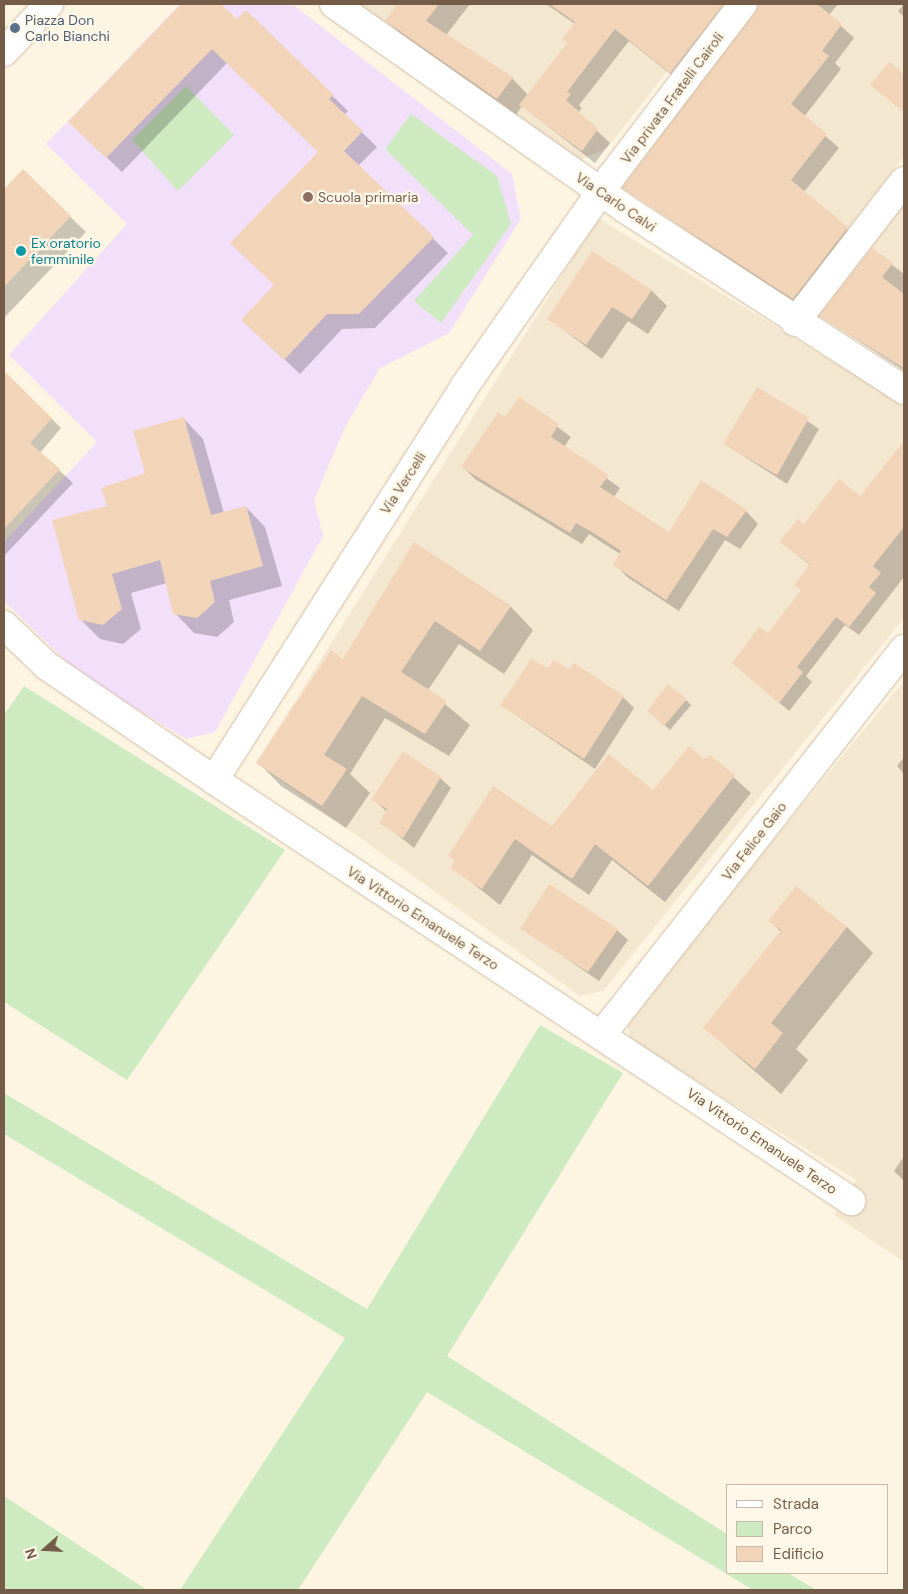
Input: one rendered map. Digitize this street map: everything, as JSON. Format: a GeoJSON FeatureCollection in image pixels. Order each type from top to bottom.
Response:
{"type":"FeatureCollection","features":[{"type":"Feature","properties":{"kind":"street"},"geometry":{"type":"LineString","coordinates":[[4,52],[49,4]]}},
{"type":"Feature","properties":{"kind":"street","name":"Via Carlo Calvi"},"geometry":{"type":"LineString","coordinates":[[334,4],[601,192],[795,322],[904,390]]}},
{"type":"Feature","properties":{"kind":"street","name":"Via privata Fratelli Cairoli"},"geometry":{"type":"LineString","coordinates":[[601,192],[743,4]]}},
{"type":"Feature","properties":{"kind":"street"},"geometry":{"type":"LineString","coordinates":[[795,322],[904,181]]}},
{"type":"Feature","properties":{"kind":"street","name":"Via Vercelli"},"geometry":{"type":"LineString","coordinates":[[214,780],[464,387],[601,192]]}},
{"type":"Feature","properties":{"kind":"street","name":"Via Vittorio Emanuele Terzo"},"geometry":{"type":"LineString","coordinates":[[4,625],[47,666],[214,780],[603,1033],[851,1201]]}},
{"type":"Feature","properties":{"kind":"street","name":"Via Felice Gaio"},"geometry":{"type":"LineString","coordinates":[[603,1033],[904,649]]}},
{"type":"Feature","properties":{"kind":"shaded area"},"geometry":{"type":"Polygon","coordinates":[[[180,4],[292,4],[512,174],[521,219],[449,333],[380,368],[345,427],[314,500],[323,536],[215,732],[186,739],[77,672],[4,601],[4,542],[97,442],[9,355],[127,224],[46,144],[180,4]]]}},
{"type":"Feature","properties":{"kind":"shaded area"},"geometry":{"type":"Polygon","coordinates":[[[345,4],[720,4],[607,148],[578,161],[345,4]]]}},
{"type":"Feature","properties":{"kind":"shaded area"},"geometry":{"type":"Polygon","coordinates":[[[755,4],[904,4],[904,156],[793,301],[619,186],[755,4]]]}},
{"type":"Feature","properties":{"kind":"shaded area"},"geometry":{"type":"Polygon","coordinates":[[[904,204],[904,368],[817,316],[904,204]]]}},
{"type":"Feature","properties":{"kind":"shaded area"},"geometry":{"type":"Polygon","coordinates":[[[598,218],[904,405],[904,618],[603,991],[580,996],[256,763],[598,218]]]}},
{"type":"Feature","properties":{"kind":"shaded area"},"geometry":{"type":"Polygon","coordinates":[[[904,681],[904,1262],[834,1215],[856,1180],[631,1040],[626,1020],[904,681]]]}},
{"type":"Feature","properties":{"kind":"green space"},"geometry":{"type":"Polygon","coordinates":[[[186,86],[234,135],[178,191],[132,140],[186,86]]]}},
{"type":"Feature","properties":{"kind":"green space"},"geometry":{"type":"Polygon","coordinates":[[[411,114],[497,176],[511,224],[441,323],[414,301],[473,235],[385,149],[411,114]]]}},
{"type":"Feature","properties":{"kind":"green space"},"geometry":{"type":"Polygon","coordinates":[[[24,686],[285,850],[127,1080],[4,1002],[4,715],[24,686]]]}},
{"type":"Feature","properties":{"kind":"green space"},"geometry":{"type":"Polygon","coordinates":[[[540,1025],[623,1073],[447,1356],[726,1533],[726,1574],[427,1392],[298,1590],[180,1590],[345,1338],[4,1134],[4,1093],[367,1309],[540,1025]]]}},
{"type":"Feature","properties":{"kind":"green space"},"geometry":{"type":"Polygon","coordinates":[[[4,1496],[147,1590],[4,1590],[4,1496]]]}},
{"type":"Feature","properties":{"kind":"green space"},"geometry":{"type":"Polygon","coordinates":[[[727,1574],[790,1574],[816,1590],[753,1590],[727,1574]]]}},
{"type":"Feature","properties":{"kind":"building"},"geometry":{"type":"Polygon","coordinates":[[[181,4],[221,4],[237,19],[246,10],[334,95],[329,99],[363,131],[344,151],[434,237],[359,314],[327,314],[284,360],[241,320],[274,285],[230,243],[318,152],[212,49],[106,158],[68,122],[181,4]]]}},
{"type":"Feature","properties":{"kind":"building"},"geometry":{"type":"Polygon","coordinates":[[[397,4],[439,4],[426,21],[513,77],[497,99],[385,21],[397,4]]]}},
{"type":"Feature","properties":{"kind":"building"},"geometry":{"type":"Polygon","coordinates":[[[549,4],[724,4],[670,73],[615,29],[567,92],[571,94],[566,100],[598,129],[582,151],[519,105],[567,43],[562,39],[575,22],[549,4]]]}},
{"type":"Feature","properties":{"kind":"building"},"geometry":{"type":"Polygon","coordinates":[[[758,4],[817,4],[842,24],[822,51],[829,56],[791,104],[827,134],[791,180],[848,227],[793,299],[622,188],[758,4]]]}},
{"type":"Feature","properties":{"kind":"building"},"geometry":{"type":"Polygon","coordinates":[[[889,62],[904,74],[904,112],[870,85],[889,62]]]}},
{"type":"Feature","properties":{"kind":"building","name":"Ex oratorio femminile"},"geometry":{"type":"Polygon","coordinates":[[[23,169],[71,216],[4,287],[4,189],[23,169]]]}},
{"type":"Feature","properties":{"kind":"building"},"geometry":{"type":"Polygon","coordinates":[[[872,248],[893,263],[882,277],[904,294],[904,368],[819,316],[872,248]]]}},
{"type":"Feature","properties":{"kind":"building"},"geometry":{"type":"Polygon","coordinates":[[[592,251],[652,290],[632,319],[612,307],[586,345],[547,319],[592,251]]]}},
{"type":"Feature","properties":{"kind":"building"},"geometry":{"type":"Polygon","coordinates":[[[4,371],[52,418],[30,443],[60,469],[4,529],[4,371]]]}},
{"type":"Feature","properties":{"kind":"building"},"geometry":{"type":"Polygon","coordinates":[[[757,387],[809,418],[777,475],[723,444],[757,387]]]}},
{"type":"Feature","properties":{"kind":"building"},"geometry":{"type":"Polygon","coordinates":[[[519,397],[559,424],[551,437],[609,475],[600,487],[669,532],[701,480],[747,510],[727,537],[713,529],[666,600],[613,565],[621,551],[597,535],[576,523],[570,533],[461,467],[498,412],[505,417],[519,397]]]}},
{"type":"Feature","properties":{"kind":"building"},"geometry":{"type":"Polygon","coordinates":[[[184,417],[211,515],[246,506],[263,566],[210,581],[215,602],[197,618],[173,614],[160,560],[112,574],[122,609],[103,625],[79,620],[52,520],[107,506],[101,488],[145,473],[133,431],[184,417]]]}},
{"type":"Feature","properties":{"kind":"building"},"geometry":{"type":"Polygon","coordinates":[[[904,441],[904,527],[873,566],[881,573],[869,587],[876,593],[849,627],[836,617],[797,667],[803,672],[779,703],[732,663],[759,627],[768,633],[801,590],[794,585],[810,564],[779,542],[798,519],[804,524],[839,479],[860,496],[904,441]]]}},
{"type":"Feature","properties":{"kind":"building"},"geometry":{"type":"Polygon","coordinates":[[[414,542],[511,606],[480,651],[435,621],[401,672],[447,701],[425,734],[362,696],[324,755],[347,769],[322,806],[256,763],[331,650],[343,659],[414,542]]]}},
{"type":"Feature","properties":{"kind":"building"},"geometry":{"type":"Polygon","coordinates":[[[531,659],[548,668],[553,660],[569,669],[574,663],[624,696],[584,759],[500,705],[531,659]]]}},
{"type":"Feature","properties":{"kind":"building"},"geometry":{"type":"Polygon","coordinates":[[[668,684],[687,699],[664,726],[647,711],[668,684]]]}},
{"type":"Feature","properties":{"kind":"building"},"geometry":{"type":"Polygon","coordinates":[[[689,746],[705,760],[710,755],[735,775],[648,886],[595,844],[572,879],[515,839],[482,889],[450,868],[455,860],[448,856],[493,786],[552,826],[609,754],[653,790],[689,746]]]}},
{"type":"Feature","properties":{"kind":"building"},"geometry":{"type":"Polygon","coordinates":[[[403,751],[441,777],[403,838],[379,823],[387,809],[371,800],[403,751]]]}},
{"type":"Feature","properties":{"kind":"building"},"geometry":{"type":"Polygon","coordinates":[[[549,884],[618,929],[588,972],[520,929],[549,884]]]}},
{"type":"Feature","properties":{"kind":"building"},"geometry":{"type":"Polygon","coordinates":[[[796,886],[847,927],[771,1023],[783,1033],[755,1069],[703,1028],[781,930],[768,921],[796,886]]]}},
{"type":"Feature","properties":{"kind":"place","name":"Piazza Don Carlo Bianchi"},"geometry":{"type":"Point","coordinates":[15,28]}},
{"type":"Feature","properties":{"kind":"place","name":"Scuola primaria"},"geometry":{"type":"Point","coordinates":[308,197]}},
{"type":"Feature","properties":{"kind":"place","name":"Ex oratorio femminile"},"geometry":{"type":"Point","coordinates":[21,251]}}]}
